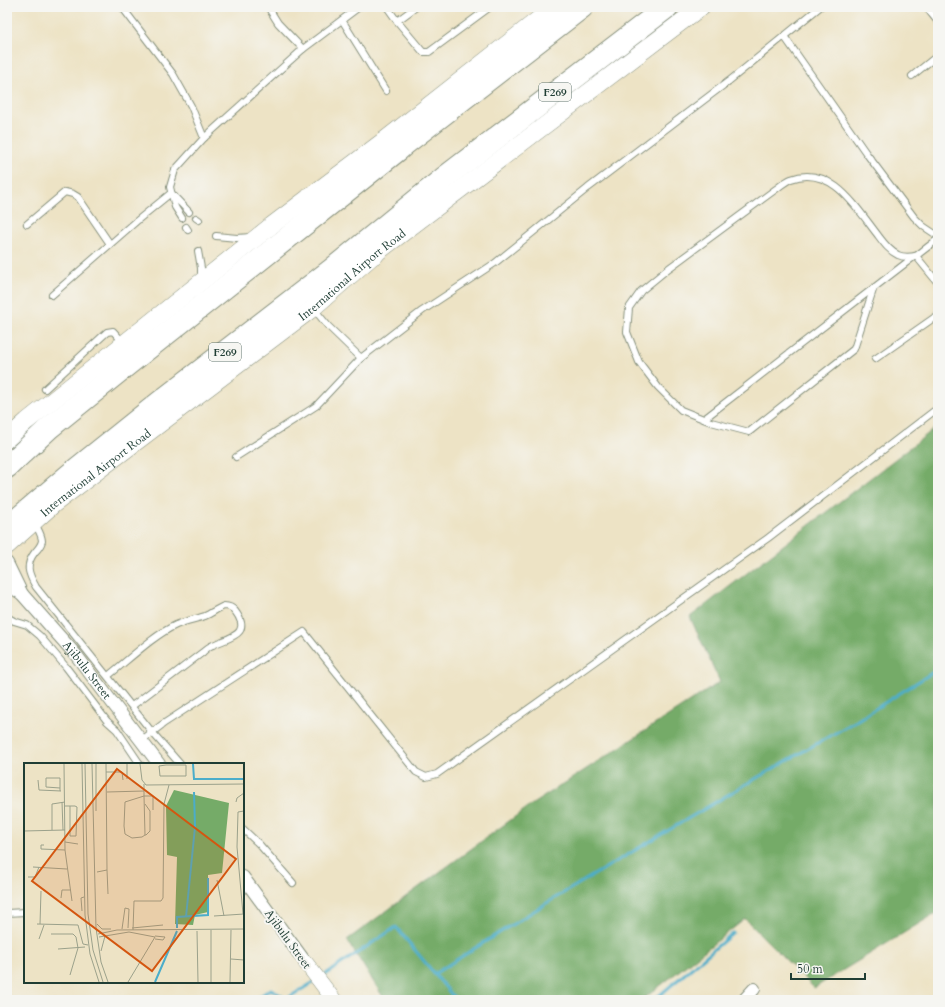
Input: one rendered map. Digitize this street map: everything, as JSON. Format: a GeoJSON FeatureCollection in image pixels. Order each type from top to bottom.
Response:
{"type":"FeatureCollection","features":[{"type":"Feature","properties":{"kind":"highway"},"geometry":{"type":"LineString","coordinates":[[7,467],[49,428],[126,365],[317,203],[398,150],[406,142],[582,7]]}},
{"type":"Feature","properties":{"kind":"highway","name":"International Airport Road"},"geometry":{"type":"LineString","coordinates":[[7,528],[69,475],[154,407],[330,271],[444,178],[667,7]]}},
{"type":"Feature","properties":{"kind":"main road"},"geometry":{"type":"LineString","coordinates":[[7,439],[27,421],[258,236],[317,203],[554,7]]}},
{"type":"Feature","properties":{"kind":"main road","name":"International Airport Road"},"geometry":{"type":"LineString","coordinates":[[7,546],[54,504],[314,308],[375,254],[701,7]]}},
{"type":"Feature","properties":{"kind":"main road"},"geometry":{"type":"LineString","coordinates":[[330,271],[375,254]]}},
{"type":"Feature","properties":{"kind":"street"},"geometry":{"type":"LineString","coordinates":[[7,563],[22,594]]}},
{"type":"Feature","properties":{"kind":"street","name":"Ajibulu Street"},"geometry":{"type":"LineString","coordinates":[[7,584],[22,594],[76,655],[158,763]]}},
{"type":"Feature","properties":{"kind":"street","name":"Ajibulu Street"},"geometry":{"type":"LineString","coordinates":[[244,878],[334,1000]]}},
{"type":"Feature","properties":{"kind":"street"},"geometry":{"type":"LineString","coordinates":[[744,1000],[754,989]]}},
{"type":"Feature","properties":{"kind":"lane"},"geometry":{"type":"LineString","coordinates":[[122,7],[173,74],[191,106],[204,138]]}},
{"type":"Feature","properties":{"kind":"lane"},"geometry":{"type":"LineString","coordinates":[[268,7],[278,23],[303,49]]}},
{"type":"Feature","properties":{"kind":"lane"},"geometry":{"type":"LineString","coordinates":[[182,218],[175,207],[170,187],[175,170],[204,138],[303,49],[359,7]]}},
{"type":"Feature","properties":{"kind":"lane"},"geometry":{"type":"LineString","coordinates":[[387,7],[423,52],[426,53],[490,7]]}},
{"type":"Feature","properties":{"kind":"lane"},"geometry":{"type":"LineString","coordinates":[[397,21],[416,7]]}},
{"type":"Feature","properties":{"kind":"lane"},"geometry":{"type":"LineString","coordinates":[[236,457],[316,406],[361,358],[422,312],[495,263],[588,188],[729,81],[820,7]]}},
{"type":"Feature","properties":{"kind":"lane"},"geometry":{"type":"LineString","coordinates":[[926,7],[938,22]]}},
{"type":"Feature","properties":{"kind":"lane"},"geometry":{"type":"LineString","coordinates":[[342,20],[386,91]]}},
{"type":"Feature","properties":{"kind":"lane"},"geometry":{"type":"LineString","coordinates":[[704,419],[873,290],[938,237],[914,217],[866,153],[784,36]]}},
{"type":"Feature","properties":{"kind":"lane"},"geometry":{"type":"LineString","coordinates":[[912,76],[938,55]]}},
{"type":"Feature","properties":{"kind":"lane"},"geometry":{"type":"LineString","coordinates":[[873,290],[854,349],[749,432],[704,419],[681,410],[658,387],[639,362],[627,332],[629,308],[641,291],[669,268],[790,180],[804,176],[815,176],[827,181],[840,190],[849,198],[890,250],[899,256],[916,256]]}},
{"type":"Feature","properties":{"kind":"lane"},"geometry":{"type":"LineString","coordinates":[[27,224],[65,192],[78,197],[110,244]]}},
{"type":"Feature","properties":{"kind":"lane"},"geometry":{"type":"LineString","coordinates":[[171,193],[189,212]]}},
{"type":"Feature","properties":{"kind":"lane"},"geometry":{"type":"LineString","coordinates":[[52,295],[171,193]]}},
{"type":"Feature","properties":{"kind":"lane"},"geometry":{"type":"LineString","coordinates":[[216,236],[237,238],[258,236]]}},
{"type":"Feature","properties":{"kind":"lane"},"geometry":{"type":"LineString","coordinates":[[198,251],[201,268],[201,282]]}},
{"type":"Feature","properties":{"kind":"lane"},"geometry":{"type":"LineString","coordinates":[[916,256],[938,283]]}},
{"type":"Feature","properties":{"kind":"lane"},"geometry":{"type":"LineString","coordinates":[[314,308],[328,326],[361,358]]}},
{"type":"Feature","properties":{"kind":"lane"},"geometry":{"type":"LineString","coordinates":[[875,359],[938,315]]}},
{"type":"Feature","properties":{"kind":"lane"},"geometry":{"type":"LineString","coordinates":[[45,389],[107,332],[113,331],[124,344]]}},
{"type":"Feature","properties":{"kind":"lane"},"geometry":{"type":"LineString","coordinates":[[142,740],[304,632],[416,772],[426,777],[437,774],[768,538],[938,408]]}},
{"type":"Feature","properties":{"kind":"lane"},"geometry":{"type":"LineString","coordinates":[[34,522],[41,536],[42,542],[29,563],[28,569],[31,579],[152,732],[179,763]]}},
{"type":"Feature","properties":{"kind":"lane"},"geometry":{"type":"LineString","coordinates":[[108,676],[159,635],[176,625],[208,615],[224,606],[230,606],[233,608],[241,624],[238,633],[233,637],[212,645],[132,706]]}},
{"type":"Feature","properties":{"kind":"lane"},"geometry":{"type":"LineString","coordinates":[[7,617],[14,621],[27,624],[40,636],[66,667],[107,721],[117,730],[139,763]]}},
{"type":"Feature","properties":{"kind":"lane"},"geometry":{"type":"LineString","coordinates":[[244,830],[259,844],[293,883]]}},
{"type":"Feature","properties":{"kind":"lane"},"geometry":{"type":"LineString","coordinates":[[7,914],[24,912]]}},
{"type":"Feature","properties":{"kind":"green space"},"geometry":{"type":"Polygon","coordinates":[[[938,426],[938,912],[814,988],[745,919],[642,1000],[385,1000],[347,940],[531,805],[720,682],[690,617],[938,426]]]}},
{"type":"Feature","properties":{"kind":"waterway"},"geometry":{"type":"LineString","coordinates":[[434,974],[545,904],[736,790],[856,721],[938,669]]}},
{"type":"Feature","properties":{"kind":"waterway"},"geometry":{"type":"LineString","coordinates":[[323,976],[396,927],[456,1000]]}},
{"type":"Feature","properties":{"kind":"waterway"},"geometry":{"type":"LineString","coordinates":[[654,1000],[733,933]]}},
{"type":"Feature","properties":{"kind":"waterway"},"geometry":{"type":"LineString","coordinates":[[257,1000],[260,996],[271,989],[286,999],[314,982]]}}]}
